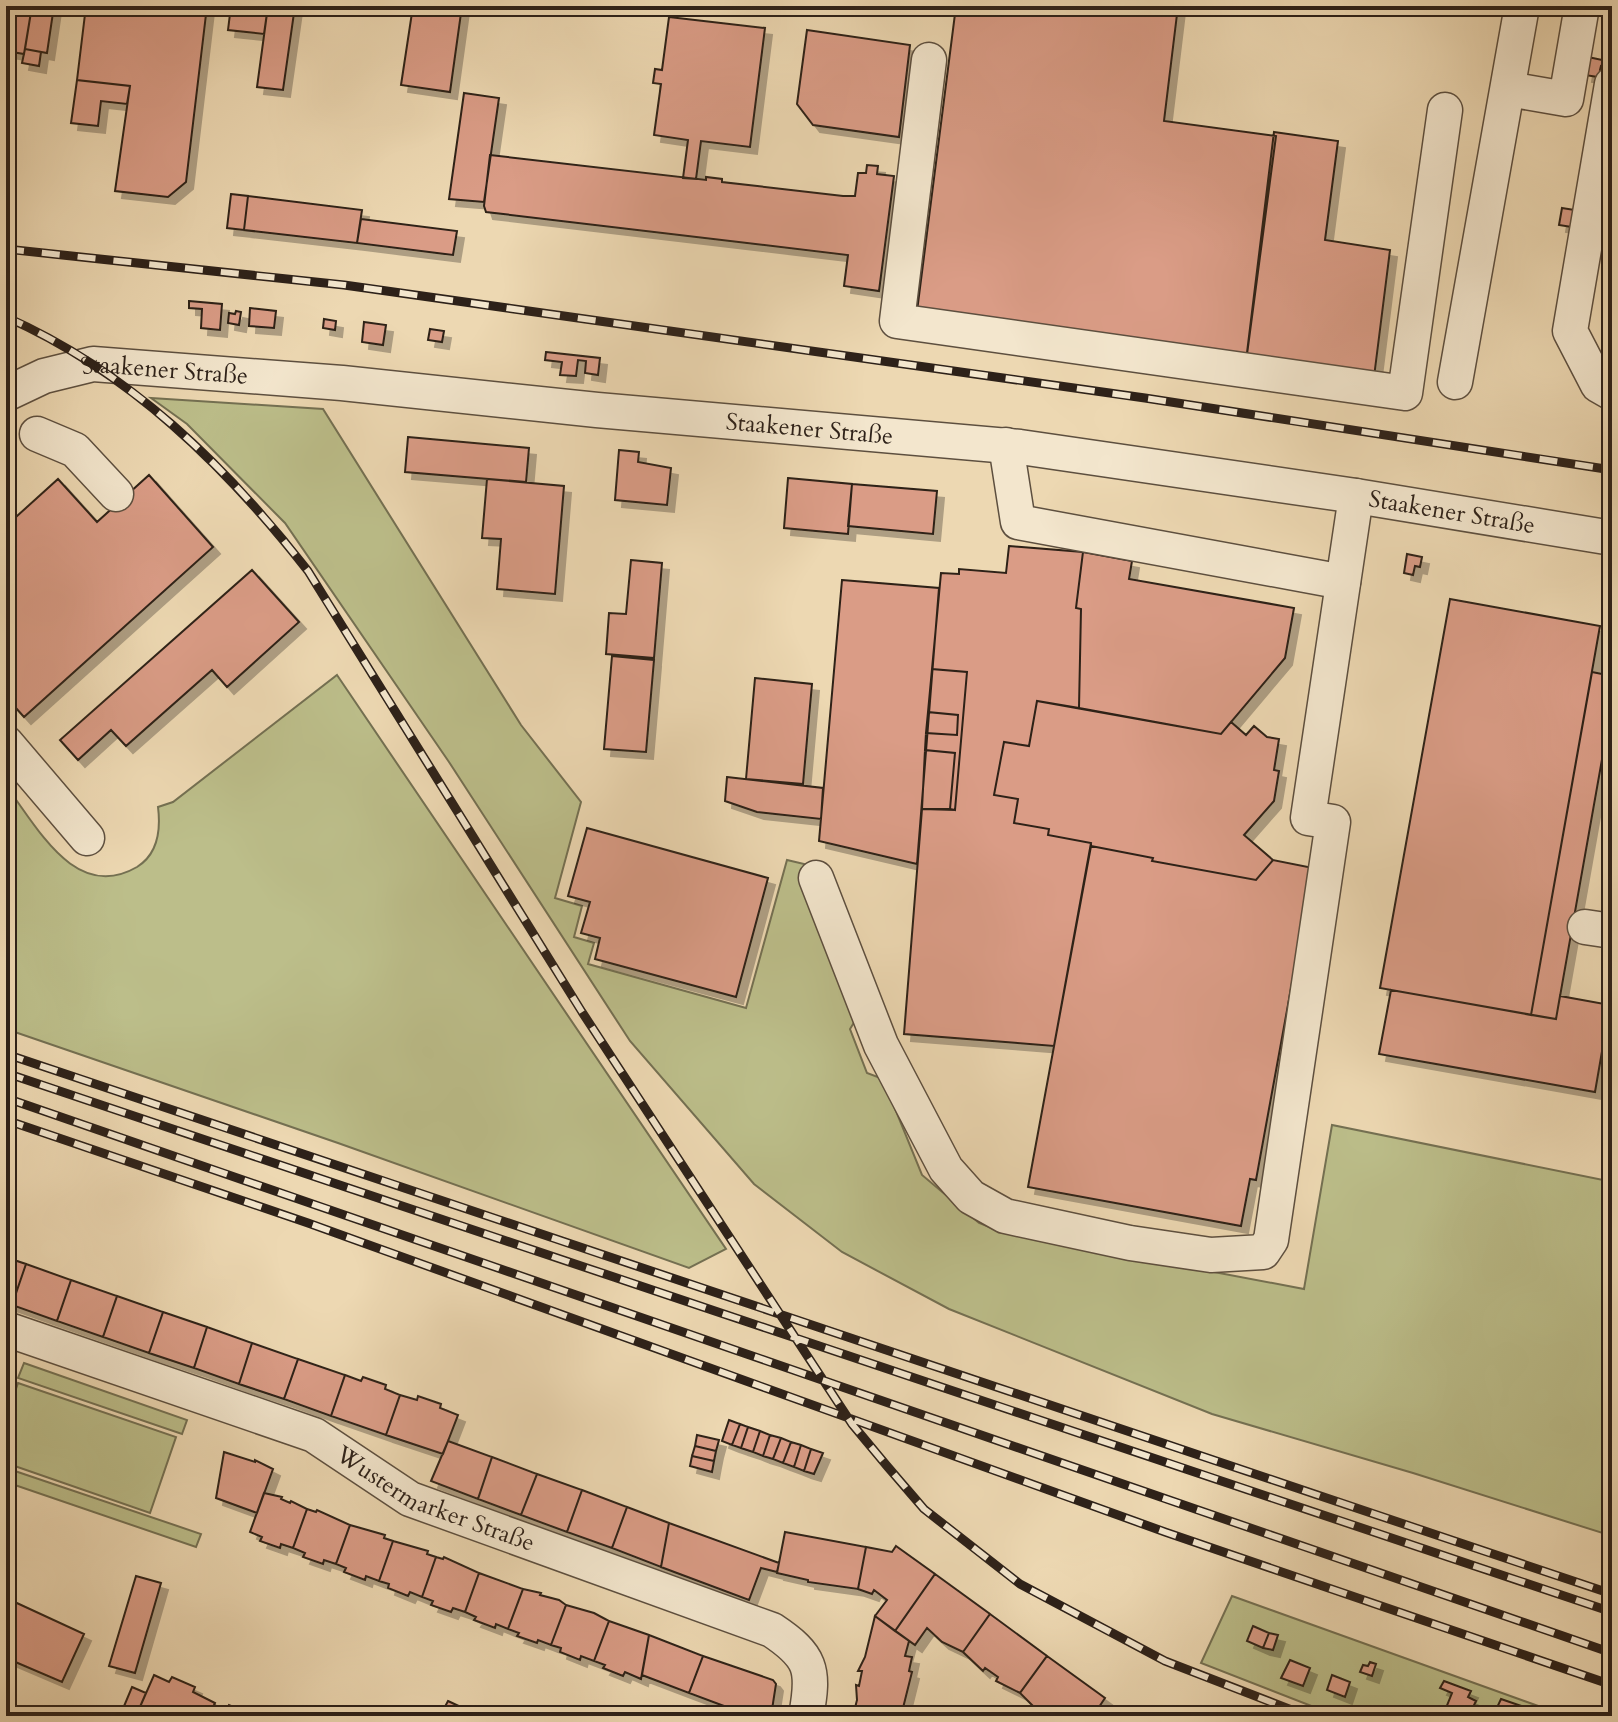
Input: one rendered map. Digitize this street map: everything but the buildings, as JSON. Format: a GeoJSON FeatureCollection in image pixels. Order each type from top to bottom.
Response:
{"type":"FeatureCollection","features":[{"type":"Feature","properties":{"kind":"street"},"geometry":{"type":"LineString","coordinates":[[1455,382],[1522,6]]}},
{"type":"Feature","properties":{"kind":"street"},"geometry":{"type":"LineString","coordinates":[[1508,89],[1566,99],[1582,6]]}},
{"type":"Feature","properties":{"kind":"street"},"geometry":{"type":"LineString","coordinates":[[929,60],[897,321],[1405,393],[1445,110]]}},
{"type":"Feature","properties":{"kind":"street"},"geometry":{"type":"LineString","coordinates":[[1612,84],[1570,331],[1598,385],[1612,393]]}},
{"type":"Feature","properties":{"kind":"street","name":"Staakener Straße"},"geometry":{"type":"LineString","coordinates":[[6,394],[44,376],[93,364],[342,383],[597,410],[1006,445],[1356,496],[1612,538]]}},
{"type":"Feature","properties":{"kind":"street"},"geometry":{"type":"LineString","coordinates":[[37,434],[75,450],[116,494]]}},
{"type":"Feature","properties":{"kind":"street"},"geometry":{"type":"LineString","coordinates":[[1006,445],[1018,522],[1343,582]]}},
{"type":"Feature","properties":{"kind":"street"},"geometry":{"type":"LineString","coordinates":[[816,878],[881,1045],[946,1169],[971,1197],[1005,1216],[1130,1243],[1211,1255],[1263,1252],[1271,1240],[1333,822],[1308,818],[1356,496]]}},
{"type":"Feature","properties":{"kind":"street"},"geometry":{"type":"LineString","coordinates":[[6,743],[87,838]]}},
{"type":"Feature","properties":{"kind":"street","name":"Wustermarker Straße"},"geometry":{"type":"LineString","coordinates":[[6,1329],[314,1435],[410,1499],[772,1630],[797,1647],[808,1665],[811,1692],[806,1716]]}},
{"type":"Feature","properties":{"kind":"green space"},"geometry":{"type":"Polygon","coordinates":[[[151,398],[323,409],[521,725],[581,802],[555,898],[582,906],[574,937],[594,943],[588,964],[746,1008],[787,860],[817,867],[861,1011],[850,1029],[867,1073],[883,1079],[922,1175],[979,1223],[1002,1232],[1304,1289],[1332,1125],[1603,1180],[1612,1179],[1612,1536],[1212,1414],[949,1309],[842,1252],[754,1184],[630,1041],[449,762],[285,523],[187,424],[151,398]]]}},
{"type":"Feature","properties":{"kind":"green space"},"geometry":{"type":"Polygon","coordinates":[[[337,675],[726,1249],[689,1268],[6,1029],[6,786],[60,855],[76,868],[95,875],[115,875],[137,867],[150,856],[158,833],[158,807],[173,802],[337,675]]]}},
{"type":"Feature","properties":{"kind":"green space"},"geometry":{"type":"Polygon","coordinates":[[[24,1363],[187,1420],[182,1434],[18,1378],[24,1363]]]}},
{"type":"Feature","properties":{"kind":"green space"},"geometry":{"type":"Polygon","coordinates":[[[18,1383],[176,1437],[150,1513],[6,1463],[6,1418],[18,1383]]]}},
{"type":"Feature","properties":{"kind":"green space"},"geometry":{"type":"Polygon","coordinates":[[[6,1468],[201,1534],[196,1547],[6,1482],[6,1468]]]}},
{"type":"Feature","properties":{"kind":"green space"},"geometry":{"type":"Polygon","coordinates":[[[1232,1596],[1566,1716],[1337,1716],[1201,1663],[1232,1596]]]}},
{"type":"Feature","properties":{"kind":"railway"},"geometry":{"type":"LineString","coordinates":[[6,249],[344,285],[1145,398],[1612,470]]}},
{"type":"Feature","properties":{"kind":"railway"},"geometry":{"type":"LineString","coordinates":[[6,317],[94,365],[173,425],[244,495],[308,571],[582,1012],[852,1424],[924,1509],[1020,1584],[1165,1661],[1307,1716]]}},
{"type":"Feature","properties":{"kind":"railway"},"geometry":{"type":"LineString","coordinates":[[6,1054],[1612,1594]]}},
{"type":"Feature","properties":{"kind":"railway"},"geometry":{"type":"LineString","coordinates":[[6,1073],[1612,1612]]}},
{"type":"Feature","properties":{"kind":"railway"},"geometry":{"type":"LineString","coordinates":[[6,1098],[1612,1653]]}},
{"type":"Feature","properties":{"kind":"railway"},"geometry":{"type":"LineString","coordinates":[[6,1120],[308,1223],[1165,1532],[1612,1685]]}}]}
